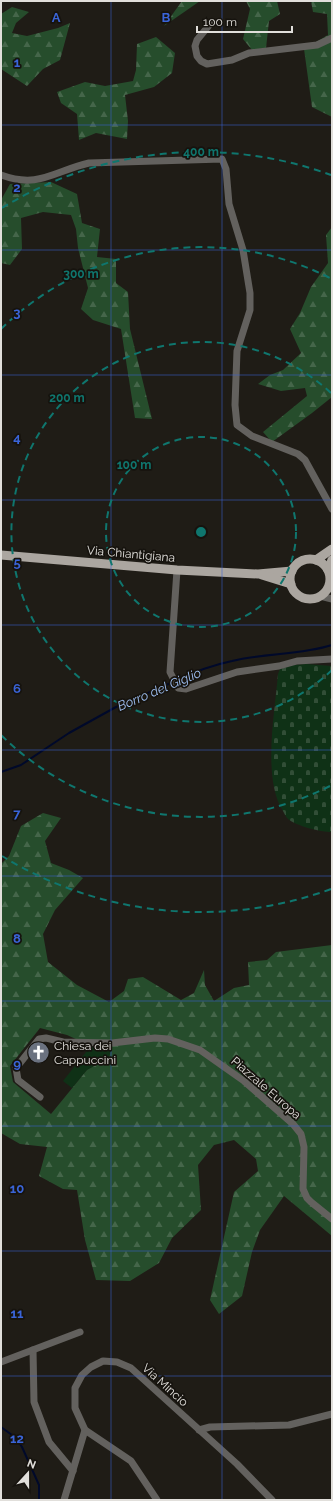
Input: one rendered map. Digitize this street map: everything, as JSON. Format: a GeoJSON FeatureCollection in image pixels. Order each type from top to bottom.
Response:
{"type":"FeatureCollection","features":[{"type":"Feature","properties":{"kind":"main road"},"geometry":{"type":"LineString","coordinates":[[316,560],[332,549]]}},
{"type":"Feature","properties":{"kind":"main road","name":"Via Chiantigiana"},"geometry":{"type":"LineString","coordinates":[[1,555],[176,570],[258,574],[292,571]]}},
{"type":"Feature","properties":{"kind":"main road"},"geometry":{"type":"LineString","coordinates":[[291,584],[290,580],[295,566],[305,560],[316,560],[321,562],[328,570],[330,575],[330,587],[320,596]]}},
{"type":"Feature","properties":{"kind":"main road"},"geometry":{"type":"LineString","coordinates":[[328,570],[332,560]]}},
{"type":"Feature","properties":{"kind":"main road","name":"Via Chiantigiana"},"geometry":{"type":"LineString","coordinates":[[258,574],[291,584],[293,590],[303,597],[308,598],[320,596]]}},
{"type":"Feature","properties":{"kind":"street"},"geometry":{"type":"LineString","coordinates":[[211,23],[197,40],[195,46],[199,59],[210,64],[232,60],[249,53],[317,45],[332,38]]}},
{"type":"Feature","properties":{"kind":"street"},"geometry":{"type":"LineString","coordinates":[[1,175],[16,180],[29,181],[44,179],[75,166],[89,163],[222,160],[226,170],[229,204],[243,250],[250,293],[250,310],[237,351],[235,405],[238,425],[252,436],[298,454],[306,460],[332,509]]}},
{"type":"Feature","properties":{"kind":"street"},"geometry":{"type":"LineString","coordinates":[[176,570],[170,672],[178,688],[186,689],[237,672],[279,666],[297,661],[332,659]]}},
{"type":"Feature","properties":{"kind":"street"},"geometry":{"type":"LineString","coordinates":[[320,596],[332,599]]}},
{"type":"Feature","properties":{"kind":"street","name":"Piazzale Europa"},"geometry":{"type":"LineString","coordinates":[[40,1097],[18,1080],[16,1068],[39,1039],[46,1038],[63,1042],[112,1043],[156,1038],[168,1039],[200,1050],[215,1059],[244,1081],[293,1124],[301,1134],[304,1147],[303,1189],[307,1198],[332,1219]]}},
{"type":"Feature","properties":{"kind":"street"},"geometry":{"type":"LineString","coordinates":[[1,1362],[80,1332]]}},
{"type":"Feature","properties":{"kind":"street"},"geometry":{"type":"LineString","coordinates":[[33,1350],[34,1402],[49,1442],[73,1470]]}},
{"type":"Feature","properties":{"kind":"street","name":"Via Mincio"},"geometry":{"type":"LineString","coordinates":[[85,1430],[75,1408],[74,1388],[82,1375],[91,1367],[103,1361],[117,1362],[130,1368],[237,1464],[272,1500]]}},
{"type":"Feature","properties":{"kind":"street"},"geometry":{"type":"LineString","coordinates":[[199,1430],[210,1427],[289,1425],[332,1414]]}},
{"type":"Feature","properties":{"kind":"street"},"geometry":{"type":"LineString","coordinates":[[64,1500],[85,1430],[131,1461],[157,1500]]}},
{"type":"Feature","properties":{"kind":"green space"},"geometry":{"type":"Polygon","coordinates":[[[182,1],[200,1],[164,26],[182,1]]]}},
{"type":"Feature","properties":{"kind":"green space"},"geometry":{"type":"Polygon","coordinates":[[[246,1],[277,1],[280,14],[269,21],[266,48],[252,50],[243,39],[250,9],[246,1]]]}},
{"type":"Feature","properties":{"kind":"green space"},"geometry":{"type":"Polygon","coordinates":[[[311,1],[332,1],[332,117],[312,107],[304,49],[328,35],[327,14],[313,12],[311,1]]]}},
{"type":"Feature","properties":{"kind":"green space"},"geometry":{"type":"Polygon","coordinates":[[[12,7],[29,12],[16,23],[12,33],[27,36],[58,28],[70,23],[60,60],[43,69],[27,86],[1,69],[1,14],[12,7]]]}},
{"type":"Feature","properties":{"kind":"green space"},"geometry":{"type":"Polygon","coordinates":[[[156,37],[175,53],[172,73],[154,87],[125,95],[128,121],[127,139],[96,133],[79,140],[77,114],[61,103],[57,92],[85,82],[105,86],[133,81],[136,70],[137,44],[156,37]]]}},
{"type":"Feature","properties":{"kind":"green space"},"geometry":{"type":"Polygon","coordinates":[[[51,182],[77,194],[82,223],[100,229],[97,257],[116,259],[116,283],[128,292],[130,329],[152,419],[135,418],[121,329],[93,320],[81,309],[88,288],[78,248],[76,229],[71,215],[43,212],[21,218],[22,249],[10,265],[1,263],[1,200],[10,184],[51,182]]]}},
{"type":"Feature","properties":{"kind":"green space"},"geometry":{"type":"Polygon","coordinates":[[[332,227],[332,397],[272,442],[263,432],[307,396],[305,388],[281,391],[258,384],[270,375],[283,370],[301,353],[290,329],[300,313],[311,287],[328,263],[326,235],[332,227]]]}},
{"type":"Feature","properties":{"kind":"green space"},"geometry":{"type":"Polygon","coordinates":[[[306,664],[332,666],[332,832],[309,828],[288,819],[277,797],[273,781],[271,763],[278,674],[280,669],[293,665],[306,664]]]}},
{"type":"Feature","properties":{"kind":"green space"},"geometry":{"type":"Polygon","coordinates":[[[43,813],[61,818],[45,841],[51,863],[69,870],[83,878],[55,910],[43,934],[48,962],[77,985],[109,1002],[124,991],[128,979],[143,977],[181,1000],[194,993],[204,970],[205,985],[214,1001],[234,988],[249,985],[248,962],[267,960],[276,952],[332,945],[332,1236],[284,1196],[260,1230],[252,1252],[242,1296],[219,1314],[210,1300],[234,1192],[258,1171],[256,1159],[234,1140],[214,1145],[198,1165],[201,1210],[172,1238],[159,1263],[130,1281],[96,1280],[85,1240],[77,1190],[63,1189],[39,1176],[47,1147],[20,1144],[1,1133],[1,864],[9,856],[21,826],[43,813]],[[40,1028],[10,1066],[13,1082],[51,1114],[87,1070],[109,1058],[114,1040],[78,1040],[67,1035],[40,1028]]]}},
{"type":"Feature","properties":{"kind":"green space"},"geometry":{"type":"Polygon","coordinates":[[[90,1047],[112,1049],[109,1058],[87,1070],[72,1088],[63,1081],[90,1047]]]}},
{"type":"Feature","properties":{"kind":"waterway","name":"Borro del Giglio"},"geometry":{"type":"LineString","coordinates":[[177,680],[204,669],[244,658],[308,651],[332,645]]}},
{"type":"Feature","properties":{"kind":"waterway","name":"Borro del Giglio"},"geometry":{"type":"LineString","coordinates":[[1,772],[21,765],[69,733],[116,707],[173,682]]}},
{"type":"Feature","properties":{"kind":"waterway"},"geometry":{"type":"LineString","coordinates":[[1,1427],[16,1438],[22,1447],[39,1485],[39,1500]]}},
{"type":"Feature","properties":{"kind":"place","name":"Chiesa dei Cappuccini"},"geometry":{"type":"Point","coordinates":[39,1053]}}]}
